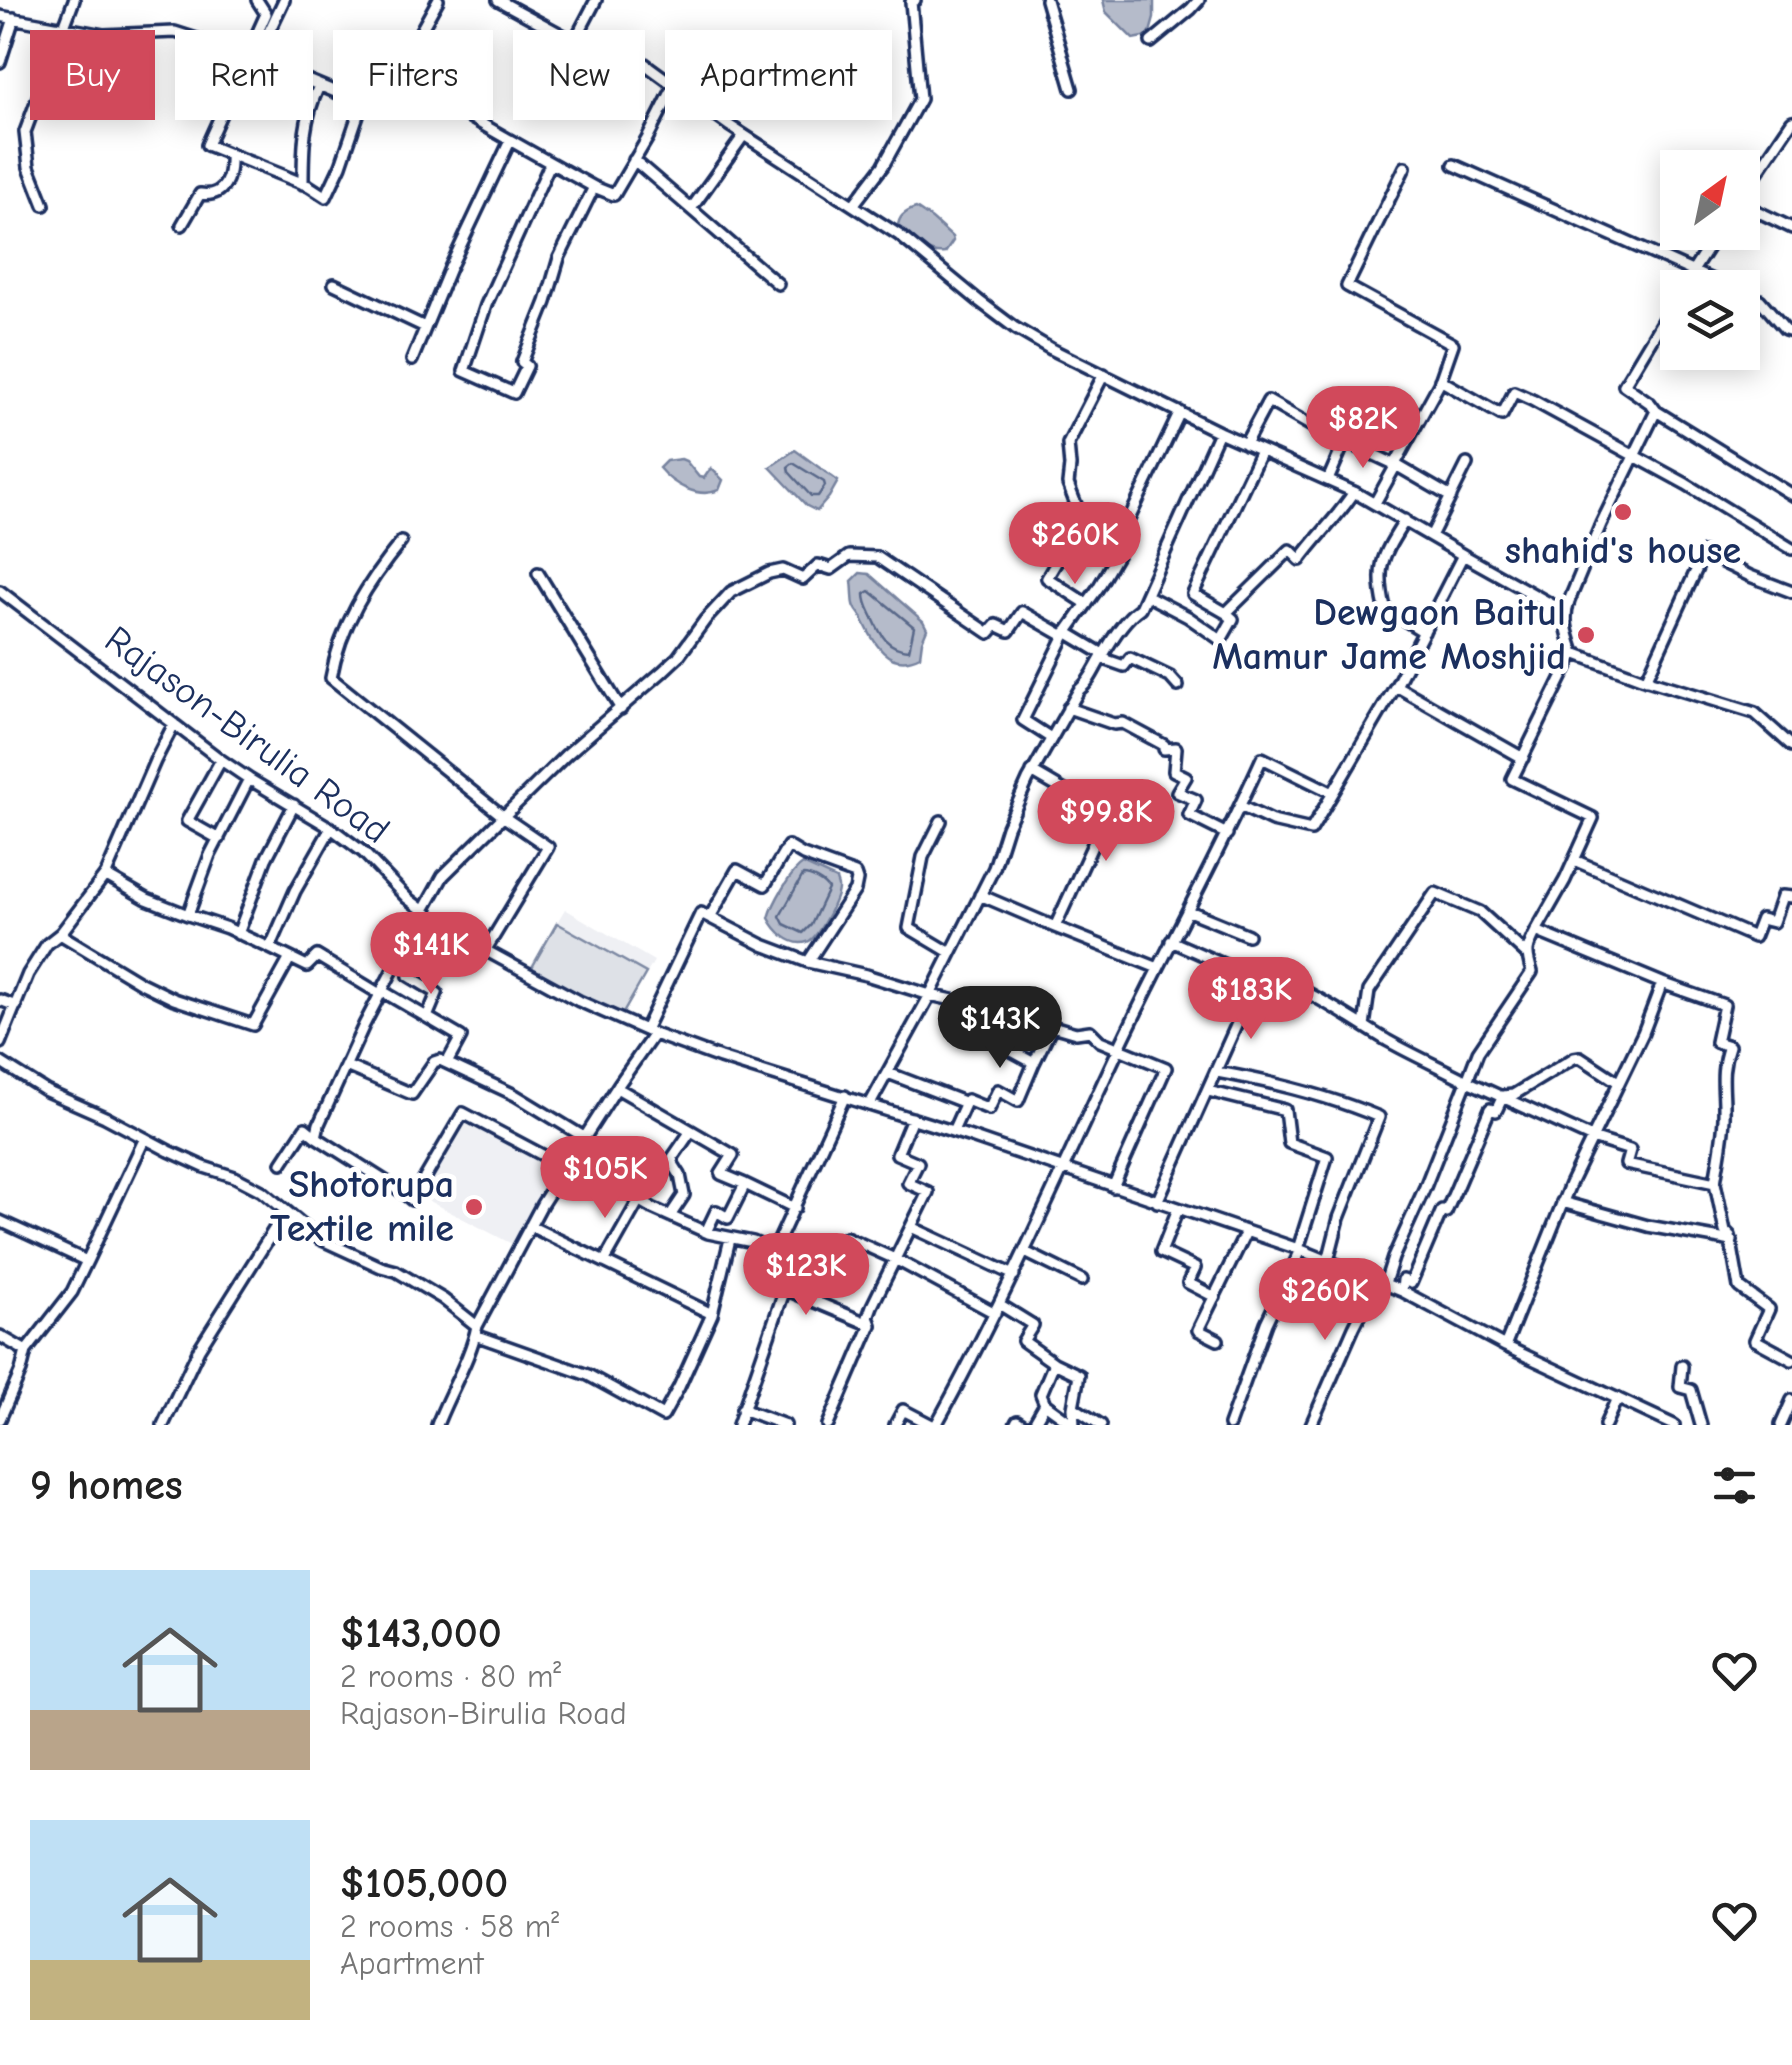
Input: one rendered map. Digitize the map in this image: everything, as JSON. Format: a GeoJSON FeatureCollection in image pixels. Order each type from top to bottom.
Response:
{"type":"FeatureCollection","features":[{"type":"Feature","properties":{"kind":"street"},"geometry":{"type":"LineString","coordinates":[[44,204],[28,167],[25,132],[74,0]]}},
{"type":"Feature","properties":{"kind":"street"},"geometry":{"type":"LineString","coordinates":[[256,0],[266,14],[260,30]]}},
{"type":"Feature","properties":{"kind":"street"},"geometry":{"type":"LineString","coordinates":[[267,30],[284,0]]}},
{"type":"Feature","properties":{"kind":"street"},"geometry":{"type":"LineString","coordinates":[[421,30],[438,0]]}},
{"type":"Feature","properties":{"kind":"street"},"geometry":{"type":"LineString","coordinates":[[498,0],[552,30]]}},
{"type":"Feature","properties":{"kind":"street"},"geometry":{"type":"LineString","coordinates":[[580,30],[596,0]]}},
{"type":"Feature","properties":{"kind":"street"},"geometry":{"type":"LineString","coordinates":[[854,204],[883,166],[920,99],[911,2],[915,0]]}},
{"type":"Feature","properties":{"kind":"street"},"geometry":{"type":"LineString","coordinates":[[1046,0],[1072,89]]}},
{"type":"Feature","properties":{"kind":"street"},"geometry":{"type":"LineString","coordinates":[[1151,42],[1199,0]]}},
{"type":"Feature","properties":{"kind":"street"},"geometry":{"type":"LineString","coordinates":[[0,16],[104,35],[175,32]]}},
{"type":"Feature","properties":{"kind":"street"},"geometry":{"type":"LineString","coordinates":[[0,62],[14,18]]}},
{"type":"Feature","properties":{"kind":"street"},"geometry":{"type":"LineString","coordinates":[[313,84],[333,92]]}},
{"type":"Feature","properties":{"kind":"street"},"geometry":{"type":"LineString","coordinates":[[303,184],[304,128],[318,86]]}},
{"type":"Feature","properties":{"kind":"street"},"geometry":{"type":"LineString","coordinates":[[475,120],[594,188],[614,195],[665,103]]}},
{"type":"Feature","properties":{"kind":"street"},"geometry":{"type":"LineString","coordinates":[[220,120],[207,145],[326,197],[356,120]]}},
{"type":"Feature","properties":{"kind":"street"},"geometry":{"type":"LineString","coordinates":[[722,120],[899,234],[978,302],[1015,328],[1219,432],[1354,492],[1564,612]]}},
{"type":"Feature","properties":{"kind":"street"},"geometry":{"type":"LineString","coordinates":[[1760,168],[1792,121]]}},
{"type":"Feature","properties":{"kind":"street"},"geometry":{"type":"LineString","coordinates":[[691,209],[744,134]]}},
{"type":"Feature","properties":{"kind":"street"},"geometry":{"type":"LineString","coordinates":[[412,360],[457,252],[510,141]]}},
{"type":"Feature","properties":{"kind":"street"},"geometry":{"type":"LineString","coordinates":[[182,225],[200,194],[207,196],[221,190],[231,174],[230,154]]}},
{"type":"Feature","properties":{"kind":"street"},"geometry":{"type":"LineString","coordinates":[[634,160],[778,284]]}},
{"type":"Feature","properties":{"kind":"street"},"geometry":{"type":"LineString","coordinates":[[550,164],[486,305],[464,371],[514,393],[527,366],[522,362],[559,258],[594,188]]}},
{"type":"Feature","properties":{"kind":"street"},"geometry":{"type":"LineString","coordinates":[[1454,165],[1690,270]]}},
{"type":"Feature","properties":{"kind":"street"},"geometry":{"type":"LineString","coordinates":[[1375,503],[1440,380],[1453,344],[1347,286],[1404,167]]}},
{"type":"Feature","properties":{"kind":"street"},"geometry":{"type":"LineString","coordinates":[[1760,213],[1792,228]]}},
{"type":"Feature","properties":{"kind":"street"},"geometry":{"type":"LineString","coordinates":[[334,284],[425,328]]}},
{"type":"Feature","properties":{"kind":"street"},"geometry":{"type":"LineString","coordinates":[[1760,300],[1792,331]]}},
{"type":"Feature","properties":{"kind":"street"},"geometry":{"type":"LineString","coordinates":[[1660,325],[1624,386],[1656,411],[1792,495]]}},
{"type":"Feature","properties":{"kind":"street"},"geometry":{"type":"LineString","coordinates":[[1104,374],[1068,444],[1068,484],[1097,546],[1115,558]]}},
{"type":"Feature","properties":{"kind":"street"},"geometry":{"type":"LineString","coordinates":[[1440,380],[1502,415],[1514,392],[1634,454],[1792,549]]}},
{"type":"Feature","properties":{"kind":"street"},"geometry":{"type":"LineString","coordinates":[[1245,444],[1268,401],[1452,497]]}},
{"type":"Feature","properties":{"kind":"street"},"geometry":{"type":"LineString","coordinates":[[1526,954],[1593,818],[1512,778],[1574,653],[1564,612],[1656,411]]}},
{"type":"Feature","properties":{"kind":"street"},"geometry":{"type":"LineString","coordinates":[[1051,738],[1023,720],[1065,634],[1124,543],[1120,538],[1180,412]]}},
{"type":"Feature","properties":{"kind":"street"},"geometry":{"type":"LineString","coordinates":[[870,1104],[994,868],[1007,827],[1032,772],[1079,690],[1087,684],[1131,614],[1140,608],[1219,432]]}},
{"type":"Feature","properties":{"kind":"street"},"geometry":{"type":"LineString","coordinates":[[1328,480],[1344,441]]}},
{"type":"Feature","properties":{"kind":"street"},"geometry":{"type":"LineString","coordinates":[[1146,596],[1188,617],[1221,640],[1234,619],[1193,594],[1261,452]]}},
{"type":"Feature","properties":{"kind":"street"},"geometry":{"type":"LineString","coordinates":[[1430,536],[1467,464]]}},
{"type":"Feature","properties":{"kind":"street"},"geometry":{"type":"LineString","coordinates":[[1226,613],[1290,550],[1300,560],[1354,492]]}},
{"type":"Feature","properties":{"kind":"street"},"geometry":{"type":"LineString","coordinates":[[1082,519],[1047,578],[1086,604]]}},
{"type":"Feature","properties":{"kind":"street"},"geometry":{"type":"LineString","coordinates":[[1405,520],[1380,560],[1382,594],[1385,608],[1424,632]]}},
{"type":"Feature","properties":{"kind":"street"},"geometry":{"type":"LineString","coordinates":[[401,542],[381,566],[348,621],[331,678],[504,817],[548,847],[485,951]]}},
{"type":"Feature","properties":{"kind":"street"},"geometry":{"type":"LineString","coordinates":[[1646,680],[1704,553],[1792,592]]}},
{"type":"Feature","properties":{"kind":"street"},"geometry":{"type":"LineString","coordinates":[[1240,806],[1272,821],[1311,830],[1396,686],[1463,555]]}},
{"type":"Feature","properties":{"kind":"street"},"geometry":{"type":"LineString","coordinates":[[316,1136],[381,992],[444,876],[566,755],[678,657],[730,592],[770,572],[783,570],[802,579],[818,566],[832,569],[849,556],[878,557],[989,633],[996,625],[1009,632],[1022,612],[1102,656],[1124,666],[1130,658],[1170,677],[1178,686]]}},
{"type":"Feature","properties":{"kind":"street"},"geometry":{"type":"LineString","coordinates":[[538,574],[621,709]]}},
{"type":"Feature","properties":{"kind":"street","name":"Rajason-Birulia Road"},"geometry":{"type":"LineString","coordinates":[[0,590],[221,760],[332,828],[450,932],[579,1001],[720,1058],[954,1131],[1299,1249],[1402,1291],[1504,1346],[1674,1425]]}},
{"type":"Feature","properties":{"kind":"street"},"geometry":{"type":"LineString","coordinates":[[1574,653],[1755,713],[1792,746]]}},
{"type":"Feature","properties":{"kind":"street"},"geometry":{"type":"LineString","coordinates":[[1396,686],[1523,758]]}},
{"type":"Feature","properties":{"kind":"street"},"geometry":{"type":"LineString","coordinates":[[1068,708],[1114,724],[1123,723],[1164,745],[1164,749],[1176,748],[1174,770],[1186,777],[1177,792],[1196,800],[1189,815],[1227,834]]}},
{"type":"Feature","properties":{"kind":"street"},"geometry":{"type":"LineString","coordinates":[[0,1043],[28,974],[47,944],[60,934],[105,876],[174,724]]}},
{"type":"Feature","properties":{"kind":"street"},"geometry":{"type":"LineString","coordinates":[[895,1425],[903,1410],[934,1425],[997,1309],[1262,758],[1333,793]]}},
{"type":"Feature","properties":{"kind":"street"},"geometry":{"type":"LineString","coordinates":[[218,838],[187,821],[221,760]]}},
{"type":"Feature","properties":{"kind":"street"},"geometry":{"type":"LineString","coordinates":[[1032,772],[1092,807],[1097,831],[1055,927]]}},
{"type":"Feature","properties":{"kind":"street"},"geometry":{"type":"LineString","coordinates":[[188,915],[218,838],[249,779]]}},
{"type":"Feature","properties":{"kind":"street"},"geometry":{"type":"LineString","coordinates":[[238,934],[266,859],[294,805]]}},
{"type":"Feature","properties":{"kind":"street"},"geometry":{"type":"LineString","coordinates":[[941,821],[923,857],[909,928],[951,952]]}},
{"type":"Feature","properties":{"kind":"street"},"geometry":{"type":"LineString","coordinates":[[270,948],[295,891],[332,828]]}},
{"type":"Feature","properties":{"kind":"street"},"geometry":{"type":"LineString","coordinates":[[710,917],[737,870],[765,886],[788,846],[855,874],[855,890],[808,962]]}},
{"type":"Feature","properties":{"kind":"street"},"geometry":{"type":"LineString","coordinates":[[1574,860],[1754,937],[1761,918],[1774,922],[1782,896],[1792,897]]}},
{"type":"Feature","properties":{"kind":"street"},"geometry":{"type":"LineString","coordinates":[[105,876],[147,899],[238,934],[306,966],[317,956],[462,1036],[447,1064]]}},
{"type":"Feature","properties":{"kind":"street"},"geometry":{"type":"LineString","coordinates":[[1310,1425],[1425,1187],[1478,1052],[1532,972],[1526,954],[1480,912],[1434,893],[1369,991],[1364,1026]]}},
{"type":"Feature","properties":{"kind":"street"},"geometry":{"type":"LineString","coordinates":[[980,895],[1158,968]]}},
{"type":"Feature","properties":{"kind":"street"},"geometry":{"type":"LineString","coordinates":[[1188,911],[1248,935]]}},
{"type":"Feature","properties":{"kind":"street"},"geometry":{"type":"LineString","coordinates":[[437,1425],[476,1330],[530,1226],[650,1032],[702,913],[764,945],[808,962],[1076,1033],[1090,1031],[1100,1041],[1166,1068],[1113,1187]]}},
{"type":"Feature","properties":{"kind":"street"},"geometry":{"type":"LineString","coordinates":[[1536,931],[1724,1005],[1716,1042],[1729,1046],[1721,1078],[1724,1118],[1715,1183],[1725,1231],[1732,1242],[1739,1287],[1769,1309],[1755,1340],[1792,1360]]}},
{"type":"Feature","properties":{"kind":"street"},"geometry":{"type":"LineString","coordinates":[[60,934],[174,998],[254,1025],[290,958]]}},
{"type":"Feature","properties":{"kind":"street"},"geometry":{"type":"LineString","coordinates":[[1172,940],[1257,979],[1266,976],[1299,988],[1467,1081],[1592,1138],[1630,1150],[1626,1164],[1715,1183]]}},
{"type":"Feature","properties":{"kind":"street"},"geometry":{"type":"LineString","coordinates":[[404,947],[419,957],[409,976],[437,992],[426,1016]]}},
{"type":"Feature","properties":{"kind":"street"},"geometry":{"type":"LineString","coordinates":[[1157,1202],[1257,979]]}},
{"type":"Feature","properties":{"kind":"street"},"geometry":{"type":"LineString","coordinates":[[1504,1346],[1562,1202],[1643,1032],[1662,983]]}},
{"type":"Feature","properties":{"kind":"street"},"geometry":{"type":"LineString","coordinates":[[0,1000],[16,1006]]}},
{"type":"Feature","properties":{"kind":"street"},"geometry":{"type":"LineString","coordinates":[[1006,1012],[998,1032],[999,1044],[1034,1063]]}},
{"type":"Feature","properties":{"kind":"street"},"geometry":{"type":"LineString","coordinates":[[954,1131],[967,1100],[988,1109],[998,1090],[1018,1101],[1052,1026]]}},
{"type":"Feature","properties":{"kind":"street"},"geometry":{"type":"LineString","coordinates":[[1503,1096],[1512,1095],[1580,1057],[1618,1082]]}},
{"type":"Feature","properties":{"kind":"street"},"geometry":{"type":"LineString","coordinates":[[346,1066],[412,1094],[434,1062],[440,1060],[515,1096],[584,1137]]}},
{"type":"Feature","properties":{"kind":"street"},"geometry":{"type":"LineString","coordinates":[[0,1062],[46,1091],[262,1191],[320,1239],[396,1271],[427,1289],[476,1330],[588,1375],[662,1416],[712,1314],[730,1239]]}},
{"type":"Feature","properties":{"kind":"street"},"geometry":{"type":"LineString","coordinates":[[888,1072],[966,1103]]}},
{"type":"Feature","properties":{"kind":"street"},"geometry":{"type":"LineString","coordinates":[[1217,1072],[1280,1084],[1380,1117],[1339,1218],[1328,1261]]}},
{"type":"Feature","properties":{"kind":"street"},"geometry":{"type":"LineString","coordinates":[[617,1088],[732,1155],[722,1174],[795,1208]]}},
{"type":"Feature","properties":{"kind":"street"},"geometry":{"type":"LineString","coordinates":[[1208,1090],[1285,1110],[1289,1143],[1327,1157],[1299,1249],[1228,1425]]}},
{"type":"Feature","properties":{"kind":"street"},"geometry":{"type":"LineString","coordinates":[[282,1163],[305,1128],[412,1200],[463,1114],[706,1232],[774,1250],[845,1096]]}},
{"type":"Feature","properties":{"kind":"street"},"geometry":{"type":"LineString","coordinates":[[1402,1291],[1403,1280],[1411,1283],[1442,1210],[1446,1212],[1490,1109],[1496,1111],[1503,1096]]}},
{"type":"Feature","properties":{"kind":"street"},"geometry":{"type":"LineString","coordinates":[[828,1425],[871,1325],[868,1317],[872,1306],[928,1192],[908,1183],[918,1162],[897,1154],[912,1118]]}},
{"type":"Feature","properties":{"kind":"street"},"geometry":{"type":"LineString","coordinates":[[670,1216],[684,1195],[673,1157],[691,1131]]}},
{"type":"Feature","properties":{"kind":"street"},"geometry":{"type":"LineString","coordinates":[[0,1419],[26,1350],[72,1292],[145,1138]]}},
{"type":"Feature","properties":{"kind":"street"},"geometry":{"type":"LineString","coordinates":[[706,1232],[716,1210],[728,1218],[745,1184]]}},
{"type":"Feature","properties":{"kind":"street"},"geometry":{"type":"LineString","coordinates":[[604,1262],[639,1200]]}},
{"type":"Feature","properties":{"kind":"street"},"geometry":{"type":"LineString","coordinates":[[1562,1202],[1648,1226],[1732,1242]]}},
{"type":"Feature","properties":{"kind":"street"},"geometry":{"type":"LineString","coordinates":[[1178,1209],[1161,1252],[1196,1268],[1188,1283],[1215,1296]]}},
{"type":"Feature","properties":{"kind":"street"},"geometry":{"type":"LineString","coordinates":[[163,1425],[199,1349],[285,1212]]}},
{"type":"Feature","properties":{"kind":"street"},"geometry":{"type":"LineString","coordinates":[[0,1222],[87,1261]]}},
{"type":"Feature","properties":{"kind":"street"},"geometry":{"type":"LineString","coordinates":[[530,1226],[712,1314]]}},
{"type":"Feature","properties":{"kind":"street"},"geometry":{"type":"LineString","coordinates":[[910,1227],[1014,1274]]}},
{"type":"Feature","properties":{"kind":"street"},"geometry":{"type":"LineString","coordinates":[[1218,1340],[1198,1330],[1246,1232]]}},
{"type":"Feature","properties":{"kind":"street"},"geometry":{"type":"LineString","coordinates":[[816,1302],[846,1237],[895,1259],[1033,1325],[1023,1341],[1079,1375],[1072,1406],[1074,1425]]}},
{"type":"Feature","properties":{"kind":"street"},"geometry":{"type":"LineString","coordinates":[[1025,1252],[1082,1280]]}},
{"type":"Feature","properties":{"kind":"street"},"geometry":{"type":"LineString","coordinates":[[738,1425],[785,1289],[871,1325]]}},
{"type":"Feature","properties":{"kind":"street"},"geometry":{"type":"LineString","coordinates":[[0,1336],[26,1350]]}},
{"type":"Feature","properties":{"kind":"street"},"geometry":{"type":"LineString","coordinates":[[1054,1363],[1041,1394],[1045,1404],[1074,1425]]}},
{"type":"Feature","properties":{"kind":"street"},"geometry":{"type":"LineString","coordinates":[[1682,1366],[1680,1387],[1691,1390],[1701,1425]]}},
{"type":"Feature","properties":{"kind":"street"},"geometry":{"type":"LineString","coordinates":[[1605,1425],[1616,1398]]}},
{"type":"Feature","properties":{"kind":"street"},"geometry":{"type":"LineString","coordinates":[[1782,1425],[1792,1400]]}},
{"type":"Feature","properties":{"kind":"street"},"geometry":{"type":"LineString","coordinates":[[1032,1425],[1045,1404]]}},
{"type":"Feature","properties":{"kind":"street"},"geometry":{"type":"LineString","coordinates":[[1072,1406],[1101,1425]]}},
{"type":"Feature","properties":{"kind":"street"},"geometry":{"type":"LineString","coordinates":[[742,1409],[785,1425]]}},
{"type":"Feature","properties":{"kind":"street"},"geometry":{"type":"LineString","coordinates":[[1015,1425],[1023,1425]]}},
{"type":"Feature","properties":{"kind":"shaded area"},"geometry":{"type":"Polygon","coordinates":[[[565,909],[654,961],[618,1024],[525,975],[565,909]]]}},
{"type":"Feature","properties":{"kind":"shaded area"},"geometry":{"type":"Polygon","coordinates":[[[557,923],[646,973],[618,1022],[530,971],[557,923]]]}},
{"type":"Feature","properties":{"kind":"shaded area","name":"Shotorupa Textile mile"},"geometry":{"type":"Polygon","coordinates":[[[463,1117],[561,1170],[516,1246],[419,1196],[463,1117]]]}},
{"type":"Feature","properties":{"kind":"water"},"geometry":{"type":"Polygon","coordinates":[[[1103,0],[1154,0],[1149,36],[1133,39],[1106,12],[1103,0]]]}},
{"type":"Feature","properties":{"kind":"water"},"geometry":{"type":"Polygon","coordinates":[[[916,208],[952,237],[945,253],[925,249],[898,227],[903,215],[916,208]]]}},
{"type":"Feature","properties":{"kind":"water"},"geometry":{"type":"Polygon","coordinates":[[[795,450],[838,481],[817,511],[807,506],[770,467],[795,450]]]}},
{"type":"Feature","properties":{"kind":"water"},"geometry":{"type":"Polygon","coordinates":[[[681,459],[699,477],[704,478],[711,468],[723,480],[719,490],[703,493],[686,489],[659,468],[666,461],[681,459]]]}},
{"type":"Feature","properties":{"kind":"water"},"geometry":{"type":"Polygon","coordinates":[[[860,573],[869,574],[923,621],[927,629],[920,656],[909,660],[891,658],[877,645],[855,608],[852,581],[860,573]]]}},
{"type":"Feature","properties":{"kind":"water"},"geometry":{"type":"Polygon","coordinates":[[[803,864],[836,879],[838,887],[822,926],[812,939],[801,943],[784,936],[769,918],[783,888],[803,864]]]}},
{"type":"Feature","properties":{"kind":"place","name":"shahid's house"},"geometry":{"type":"Point","coordinates":[1623,512]}},
{"type":"Feature","properties":{"kind":"place","name":"Dewgaon Baitul Mamur Jame Moshjid"},"geometry":{"type":"Point","coordinates":[1586,635]}},
{"type":"Feature","properties":{"kind":"place","name":"Shotorupa Textile mile"},"geometry":{"type":"Point","coordinates":[474,1207]}}]}
